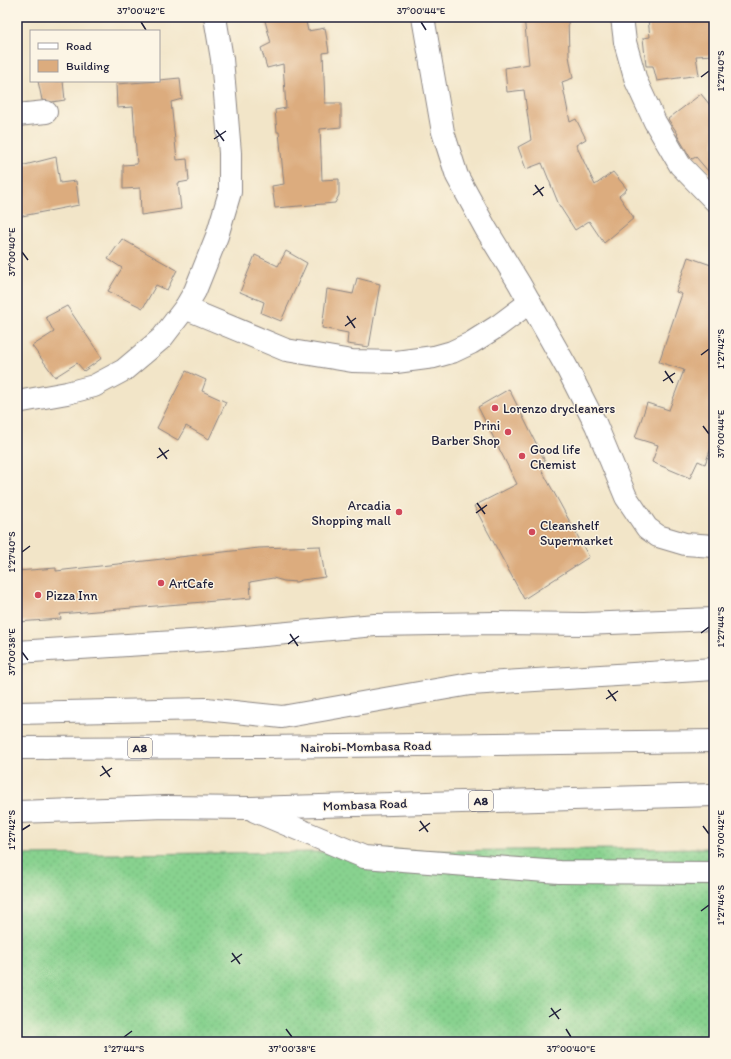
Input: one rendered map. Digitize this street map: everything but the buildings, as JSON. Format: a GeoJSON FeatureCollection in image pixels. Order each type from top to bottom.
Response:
{"type":"FeatureCollection","features":[{"type":"Feature","properties":{"kind":"main road"},"geometry":{"type":"LineString","coordinates":[[17,402],[67,393],[94,386],[124,370],[162,338],[186,308],[195,291],[217,236],[230,192],[230,153],[222,59],[215,17]]}},
{"type":"Feature","properties":{"kind":"main road"},"geometry":{"type":"LineString","coordinates":[[423,17],[443,132],[457,176],[567,368],[596,425],[626,497],[647,528],[658,536],[685,544],[714,546]]}},
{"type":"Feature","properties":{"kind":"main road"},"geometry":{"type":"LineString","coordinates":[[622,17],[625,42],[636,81],[655,122],[680,165],[714,200]]}},
{"type":"Feature","properties":{"kind":"main road"},"geometry":{"type":"LineString","coordinates":[[17,115],[46,112]]}},
{"type":"Feature","properties":{"kind":"main road"},"geometry":{"type":"LineString","coordinates":[[186,308],[286,350],[352,361],[396,362],[434,357],[452,352],[471,343],[498,326],[530,302]]}},
{"type":"Feature","properties":{"kind":"main road"},"geometry":{"type":"LineString","coordinates":[[17,652],[222,639],[375,625],[494,623],[584,624],[714,619]]}},
{"type":"Feature","properties":{"kind":"main road"},"geometry":{"type":"LineString","coordinates":[[17,713],[206,710],[282,716],[470,684],[714,669]]}},
{"type":"Feature","properties":{"kind":"main road"},"geometry":{"type":"LineString","coordinates":[[263,747],[282,716]]}},
{"type":"Feature","properties":{"kind":"main road","name":"Nairobi-Mombasa Road"},"geometry":{"type":"LineString","coordinates":[[17,748],[263,747],[714,741]]}},
{"type":"Feature","properties":{"kind":"main road","name":"Mombasa Road"},"geometry":{"type":"LineString","coordinates":[[17,812],[166,807],[249,808],[714,795]]}},
{"type":"Feature","properties":{"kind":"main road"},"geometry":{"type":"LineString","coordinates":[[249,808],[364,857],[559,872],[714,872]]}},
{"type":"Feature","properties":{"kind":"green space"},"geometry":{"type":"Polygon","coordinates":[[[714,848],[714,1042],[17,1042],[17,855],[714,848]]]}},
{"type":"Feature","properties":{"kind":"place","name":"Lorenzo drycleaners"},"geometry":{"type":"Point","coordinates":[495,408]}},
{"type":"Feature","properties":{"kind":"place","name":"Prini Barber Shop"},"geometry":{"type":"Point","coordinates":[508,432]}},
{"type":"Feature","properties":{"kind":"place","name":"Good life Chemist"},"geometry":{"type":"Point","coordinates":[522,456]}},
{"type":"Feature","properties":{"kind":"place","name":"Arcadia Shopping mall"},"geometry":{"type":"Point","coordinates":[399,512]}},
{"type":"Feature","properties":{"kind":"place","name":"Cleanshelf Supermarket"},"geometry":{"type":"Point","coordinates":[532,532]}},
{"type":"Feature","properties":{"kind":"place","name":"ArtCafe"},"geometry":{"type":"Point","coordinates":[161,583]}},
{"type":"Feature","properties":{"kind":"place","name":"Pizza Inn"},"geometry":{"type":"Point","coordinates":[38,595]}}]}
